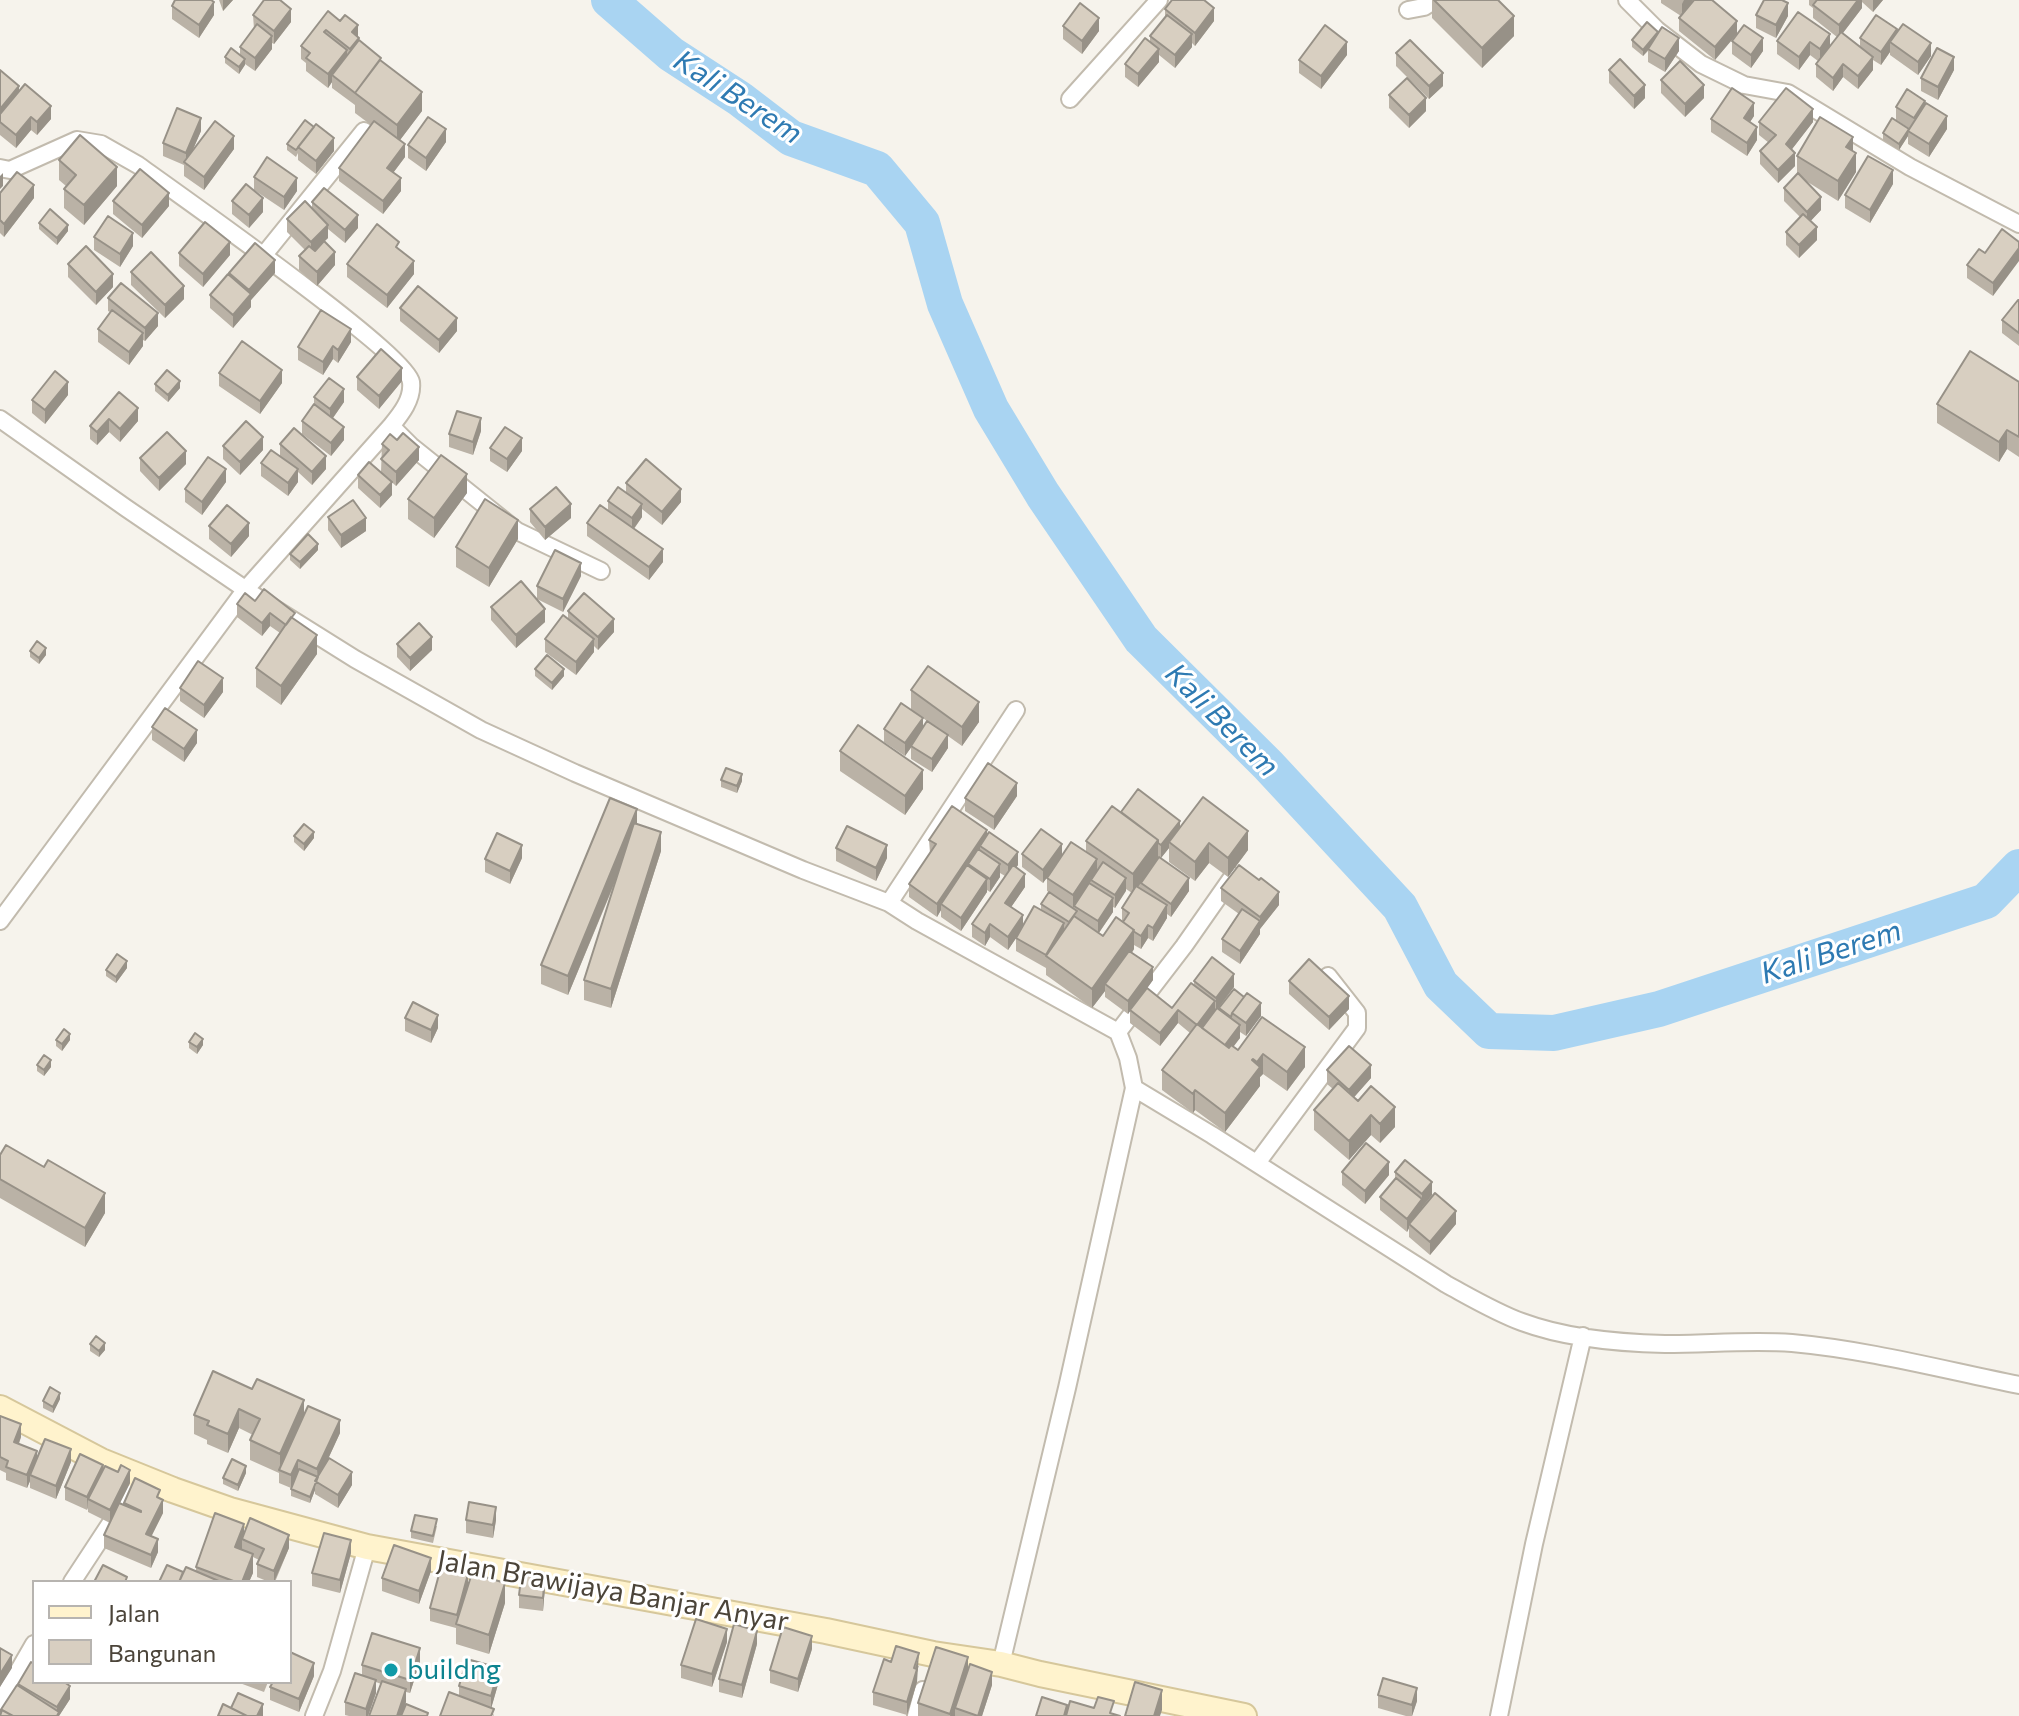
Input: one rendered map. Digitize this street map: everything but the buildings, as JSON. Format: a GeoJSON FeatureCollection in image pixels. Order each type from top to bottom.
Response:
{"type":"FeatureCollection","features":[{"type":"Feature","properties":{"kind":"street"},"geometry":{"type":"LineString","coordinates":[[1070,99],[1159,0]]}},
{"type":"Feature","properties":{"kind":"street"},"geometry":{"type":"LineString","coordinates":[[1408,10],[1424,7],[1435,0]]}},
{"type":"Feature","properties":{"kind":"street"},"geometry":{"type":"LineString","coordinates":[[1627,0],[1657,30],[1701,64],[1744,85],[1788,93],[1910,167],[2019,224]]}},
{"type":"Feature","properties":{"kind":"street"},"geometry":{"type":"LineString","coordinates":[[263,256],[364,131]]}},
{"type":"Feature","properties":{"kind":"street"},"geometry":{"type":"LineString","coordinates":[[0,168],[10,170],[77,140],[101,144],[138,165],[362,331],[411,380],[405,409],[246,589],[0,921]]}},
{"type":"Feature","properties":{"kind":"street"},"geometry":{"type":"LineString","coordinates":[[0,419],[246,589],[355,659],[481,730],[803,870],[889,903],[1118,1032],[1128,1058],[1134,1088],[1001,1664]]}},
{"type":"Feature","properties":{"kind":"street"},"geometry":{"type":"LineString","coordinates":[[391,426],[411,446],[517,531],[601,571]]}},
{"type":"Feature","properties":{"kind":"street"},"geometry":{"type":"LineString","coordinates":[[889,903],[1016,710]]}},
{"type":"Feature","properties":{"kind":"street"},"geometry":{"type":"LineString","coordinates":[[1118,1032],[1236,871]]}},
{"type":"Feature","properties":{"kind":"street"},"geometry":{"type":"LineString","coordinates":[[1257,1163],[1357,1028],[1357,1013],[1328,976]]}},
{"type":"Feature","properties":{"kind":"street"},"geometry":{"type":"LineString","coordinates":[[1134,1088],[1446,1284],[1521,1321],[1556,1332],[1617,1341],[1665,1344],[1791,1343],[1846,1349],[2019,1385]]}},
{"type":"Feature","properties":{"kind":"street"},"geometry":{"type":"LineString","coordinates":[[1499,1716],[1534,1544],[1583,1336]]}},
{"type":"Feature","properties":{"kind":"street","name":"Jalan Brawijaya Banjar Anyar"},"geometry":{"type":"LineString","coordinates":[[0,1408],[73,1448],[141,1478],[216,1505],[367,1547],[826,1631],[930,1666],[1001,1664],[1244,1716]]}},
{"type":"Feature","properties":{"kind":"street"},"geometry":{"type":"LineString","coordinates":[[73,1580],[141,1478]]}},
{"type":"Feature","properties":{"kind":"street"},"geometry":{"type":"LineString","coordinates":[[314,1716],[332,1671],[367,1547]]}},
{"type":"Feature","properties":{"kind":"street"},"geometry":{"type":"LineString","coordinates":[[0,1703],[32,1647]]}},
{"type":"Feature","properties":{"kind":"street"},"geometry":{"type":"LineString","coordinates":[[916,1716],[930,1666]]}},
{"type":"Feature","properties":{"kind":"waterway","name":"Kali Berem"},"geometry":{"type":"LineString","coordinates":[[609,0],[671,54],[740,99],[791,138],[877,169],[922,223],[945,304],[991,409],[1043,495],[1141,639],[1268,765],[1400,907],[1441,985],[1489,1031],[1554,1033],[1659,1009],[1986,901],[2019,867]]}},
{"type":"Feature","properties":{"kind":"place","name":"buildng"},"geometry":{"type":"Point","coordinates":[391,1670]}}]}
